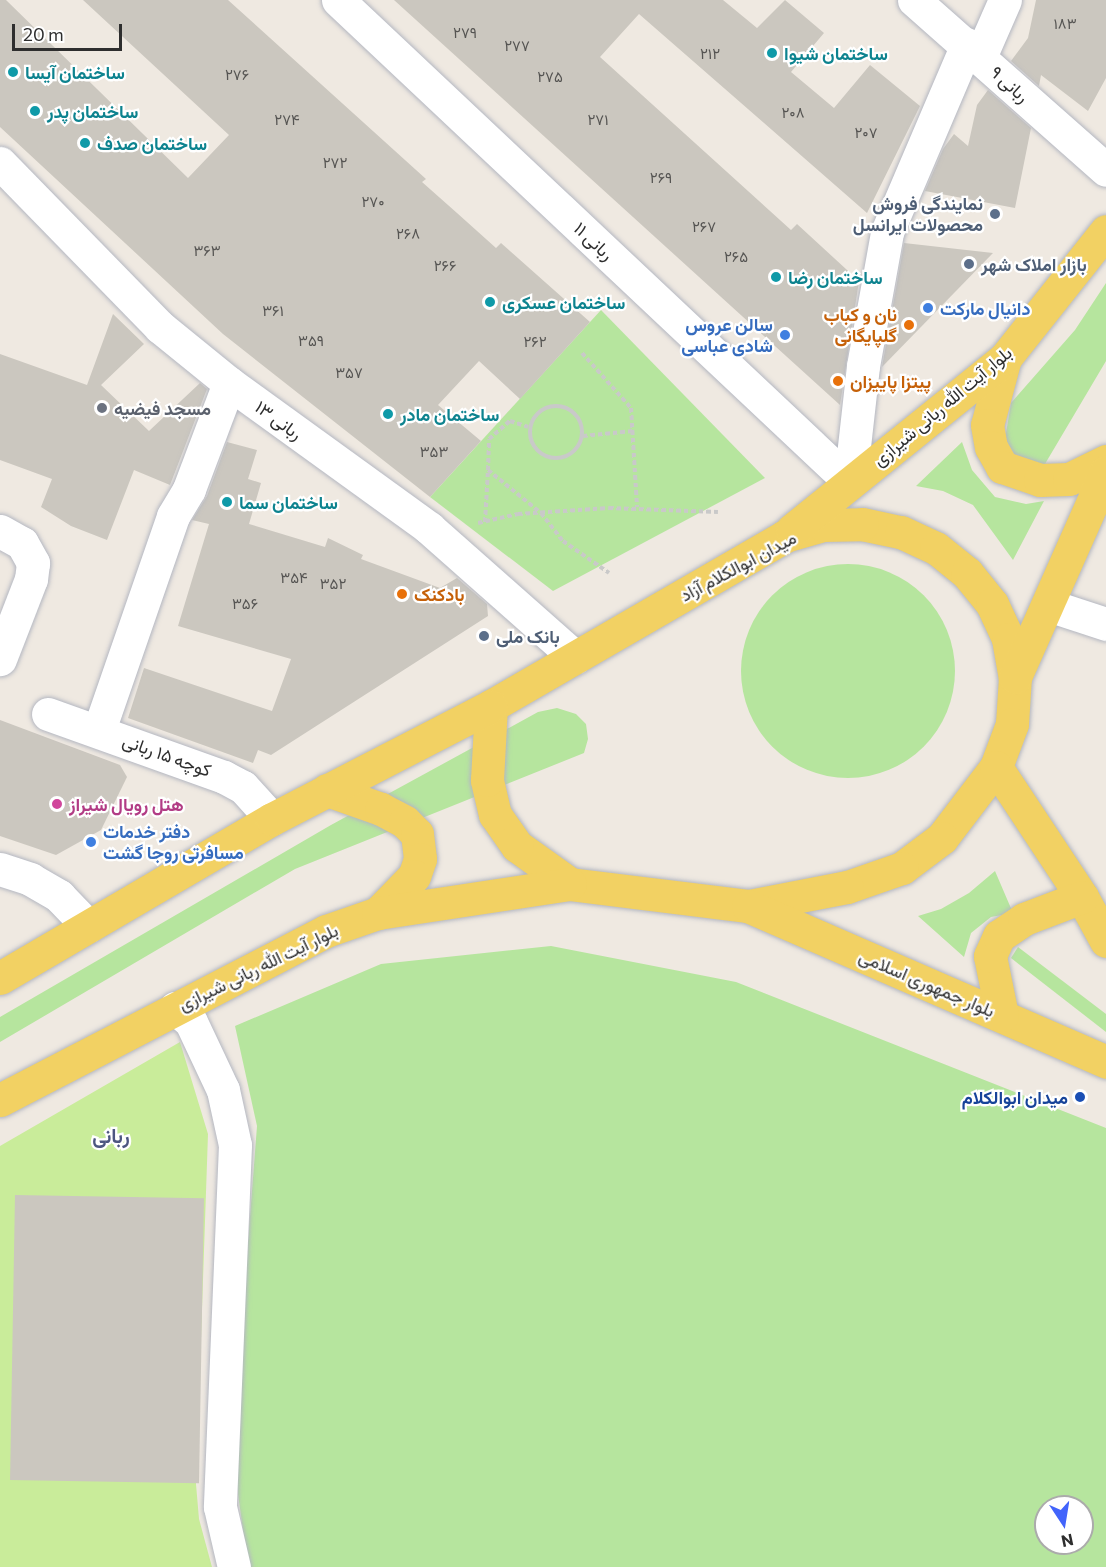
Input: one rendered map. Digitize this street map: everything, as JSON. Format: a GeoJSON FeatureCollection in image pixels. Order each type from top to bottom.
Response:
{"type":"FeatureCollection","features":[{"type":"Feature","properties":{"kind":"main road","name":"بلوار آیت الله ربانی شیرازی"},"geometry":{"type":"LineString","coordinates":[[785,536],[1005,358],[1106,231]]}},
{"type":"Feature","properties":{"kind":"main road"},"geometry":{"type":"LineString","coordinates":[[1005,358],[987,424],[991,447],[1002,467],[1040,480],[1069,479],[1106,461]]}},
{"type":"Feature","properties":{"kind":"main road"},"geometry":{"type":"LineString","coordinates":[[1015,677],[1106,472]]}},
{"type":"Feature","properties":{"kind":"main road","name":"میدان ابوالکلام آزاد"},"geometry":{"type":"LineString","coordinates":[[862,524],[901,532],[936,548],[968,573],[992,603],[1008,639],[1015,677],[1012,724],[996,767],[942,838],[902,868],[847,887],[748,906],[570,884],[517,846],[495,815],[487,780],[491,706],[785,536],[823,525],[862,524]]}},
{"type":"Feature","properties":{"kind":"main road"},"geometry":{"type":"LineString","coordinates":[[0,978],[272,819],[491,706]]}},
{"type":"Feature","properties":{"kind":"main road"},"geometry":{"type":"LineString","coordinates":[[996,767],[1082,897],[1106,941]]}},
{"type":"Feature","properties":{"kind":"main road"},"geometry":{"type":"LineString","coordinates":[[327,790],[381,809],[405,822],[417,834],[420,859],[414,876],[378,913]]}},
{"type":"Feature","properties":{"kind":"main road","name":"بلوار آیت الله ربانی شیرازی"},"geometry":{"type":"LineString","coordinates":[[0,1100],[326,931],[378,913],[570,884]]}},
{"type":"Feature","properties":{"kind":"main road"},"geometry":{"type":"LineString","coordinates":[[1002,1016],[990,956],[999,936],[1024,919],[1082,897]]}},
{"type":"Feature","properties":{"kind":"main road","name":"بلوار جمهوری اسلامی"},"geometry":{"type":"LineString","coordinates":[[748,906],[1106,1062]]}},
{"type":"Feature","properties":{"kind":"street","name":"ربانی ۱۱"},"geometry":{"type":"LineString","coordinates":[[338,0],[850,482]]}},
{"type":"Feature","properties":{"kind":"street","name":"ربانی ۹"},"geometry":{"type":"LineString","coordinates":[[914,0],[1106,170]]}},
{"type":"Feature","properties":{"kind":"street"},"geometry":{"type":"LineString","coordinates":[[850,482],[863,366],[887,232],[973,50],[1005,0]]}},
{"type":"Feature","properties":{"kind":"street","name":"ربانی ۱۳"},"geometry":{"type":"LineString","coordinates":[[0,163],[160,327],[229,383],[429,528],[575,657]]}},
{"type":"Feature","properties":{"kind":"street"},"geometry":{"type":"LineString","coordinates":[[99,730],[172,516],[189,489],[229,383]]}},
{"type":"Feature","properties":{"kind":"street"},"geometry":{"type":"LineString","coordinates":[[0,531],[22,543],[33,563],[31,579],[0,659]]}},
{"type":"Feature","properties":{"kind":"street"},"geometry":{"type":"LineString","coordinates":[[1048,604],[1106,624]]}},
{"type":"Feature","properties":{"kind":"street","name":"کوچه ۱۵ ربانی"},"geometry":{"type":"LineString","coordinates":[[48,714],[99,730],[224,777],[243,787],[272,819]]}},
{"type":"Feature","properties":{"kind":"street"},"geometry":{"type":"LineString","coordinates":[[0,869],[30,879],[59,896],[88,926]]}},
{"type":"Feature","properties":{"kind":"street"},"geometry":{"type":"LineString","coordinates":[[175,1008],[191,1022],[224,1090],[235,1145],[220,1507],[234,1567]]}},
{"type":"Feature","properties":{"kind":"path"},"geometry":{"type":"LineString","coordinates":[[582,353],[631,408],[637,507]]}},
{"type":"Feature","properties":{"kind":"path"},"geometry":{"type":"LineString","coordinates":[[560,404],[578,415],[583,436],[572,454],[551,459],[533,448],[528,427],[540,409],[560,404]]}},
{"type":"Feature","properties":{"kind":"path"},"geometry":{"type":"LineString","coordinates":[[485,522],[489,439],[510,421],[528,427]]}},
{"type":"Feature","properties":{"kind":"path"},"geometry":{"type":"LineString","coordinates":[[583,436],[633,431]]}},
{"type":"Feature","properties":{"kind":"path"},"geometry":{"type":"LineString","coordinates":[[488,470],[541,513],[563,541],[609,573]]}},
{"type":"Feature","properties":{"kind":"path"},"geometry":{"type":"LineString","coordinates":[[429,528],[541,513],[637,507],[718,512]]}},
{"type":"Feature","properties":{"kind":"green space"},"geometry":{"type":"Polygon","coordinates":[[[1106,283],[1106,361],[1042,469],[1020,464],[1005,439],[1011,403],[1075,330],[1106,283]]]}},
{"type":"Feature","properties":{"kind":"green space"},"geometry":{"type":"Polygon","coordinates":[[[601,310],[765,478],[553,591],[430,497],[601,310]]]}},
{"type":"Feature","properties":{"kind":"green space"},"geometry":{"type":"Polygon","coordinates":[[[962,442],[972,470],[995,497],[1026,504],[1044,501],[1013,560],[973,505],[943,491],[916,486],[962,442]]]}},
{"type":"Feature","properties":{"kind":"green space"},"geometry":{"type":"Polygon","coordinates":[[[848,564],[869,566],[898,577],[916,589],[930,603],[942,621],[950,640],[955,671],[953,692],[942,721],[930,739],[916,753],[898,765],[879,773],[848,778],[827,776],[798,765],[780,753],[766,739],[754,721],[746,702],[741,671],[743,650],[754,621],[766,603],[780,589],[798,577],[817,569],[848,564]]]}},
{"type":"Feature","properties":{"kind":"green space"},"geometry":{"type":"Polygon","coordinates":[[[557,708],[576,714],[586,724],[588,739],[584,753],[295,869],[0,1042],[0,1017],[331,825],[538,712],[557,708]]]}},
{"type":"Feature","properties":{"kind":"green space"},"geometry":{"type":"Polygon","coordinates":[[[995,871],[1013,913],[991,917],[971,933],[964,957],[918,916],[941,909],[969,893],[995,871]]]}},
{"type":"Feature","properties":{"kind":"green space"},"geometry":{"type":"Polygon","coordinates":[[[551,946],[736,982],[1106,1128],[1106,1567],[248,1567],[232,1450],[257,1126],[235,1026],[381,964],[551,946]]]}},
{"type":"Feature","properties":{"kind":"green space"},"geometry":{"type":"Polygon","coordinates":[[[1018,947],[1106,1014],[1106,1032],[1011,958],[1018,947]]]}},
{"type":"Feature","properties":{"kind":"green space"},"geometry":{"type":"Polygon","coordinates":[[[180,1042],[208,1134],[196,1484],[199,1519],[212,1567],[0,1567],[0,1146],[180,1042]]]}},
{"type":"Feature","properties":{"kind":"building"},"geometry":{"type":"Polygon","coordinates":[[[0,0],[6,0],[188,178],[229,135],[83,0],[228,0],[426,179],[422,182],[496,248],[501,243],[590,322],[520,399],[479,361],[438,405],[481,441],[430,497],[223,334],[0,127],[0,0]]]}},
{"type":"Feature","properties":{"kind":"building"},"geometry":{"type":"Polygon","coordinates":[[[394,0],[723,0],[757,28],[785,0],[824,33],[791,72],[834,108],[870,65],[920,106],[867,213],[639,14],[600,57],[791,230],[797,224],[859,281],[840,405],[394,0]]]}},
{"type":"Feature","properties":{"kind":"building"},"geometry":{"type":"Polygon","coordinates":[[[1036,0],[1106,0],[1106,78],[1088,111],[1041,75],[1039,86],[1011,61],[1028,38],[1036,0]]]}},
{"type":"Feature","properties":{"kind":"building"},"geometry":{"type":"Polygon","coordinates":[[[988,90],[1031,128],[1015,208],[925,191],[943,149],[954,134],[968,146],[977,105],[988,90]]]}},
{"type":"Feature","properties":{"kind":"building"},"geometry":{"type":"Polygon","coordinates":[[[904,243],[993,253],[882,367],[904,243]]]}},
{"type":"Feature","properties":{"kind":"building"},"geometry":{"type":"Polygon","coordinates":[[[113,314],[144,344],[101,385],[149,431],[200,383],[207,389],[170,485],[134,470],[107,540],[71,526],[41,507],[52,479],[0,460],[0,354],[87,385],[113,314]]]}},
{"type":"Feature","properties":{"kind":"building"},"geometry":{"type":"Polygon","coordinates":[[[227,442],[257,450],[248,479],[261,483],[249,524],[325,547],[328,538],[363,555],[361,559],[440,588],[457,578],[487,604],[488,616],[271,755],[258,750],[253,763],[128,718],[144,668],[272,711],[291,659],[178,626],[209,524],[192,520],[207,496],[227,442]]]}},
{"type":"Feature","properties":{"kind":"building","name":"هتل رویال شیراز"},"geometry":{"type":"Polygon","coordinates":[[[0,720],[120,765],[127,777],[101,830],[56,855],[0,836],[0,720]]]}},
{"type":"Feature","properties":{"kind":"building"},"geometry":{"type":"Polygon","coordinates":[[[15,1195],[204,1198],[199,1483],[10,1480],[15,1195]]]}},
{"type":"Feature","properties":{"kind":"place","name":"ساختمان شیوا"},"geometry":{"type":"Point","coordinates":[772,53]}},
{"type":"Feature","properties":{"kind":"place","name":"ساختمان آیسا"},"geometry":{"type":"Point","coordinates":[13,72]}},
{"type":"Feature","properties":{"kind":"place","name":"ساختمان پدر"},"geometry":{"type":"Point","coordinates":[35,111]}},
{"type":"Feature","properties":{"kind":"place","name":"ساختمان صدف"},"geometry":{"type":"Point","coordinates":[85,143]}},
{"type":"Feature","properties":{"kind":"place","name":"نمایندگی فروش محصولات ایرانسل"},"geometry":{"type":"Point","coordinates":[995,214]}},
{"type":"Feature","properties":{"kind":"place","name":"بازار املاک شهر"},"geometry":{"type":"Point","coordinates":[969,264]}},
{"type":"Feature","properties":{"kind":"place","name":"ساختمان رضا"},"geometry":{"type":"Point","coordinates":[776,277]}},
{"type":"Feature","properties":{"kind":"place","name":"ساختمان عسکری"},"geometry":{"type":"Point","coordinates":[490,302]}},
{"type":"Feature","properties":{"kind":"place","name":"دانیال مارکت"},"geometry":{"type":"Point","coordinates":[928,308]}},
{"type":"Feature","properties":{"kind":"place","name":"نان و کباب گلپایگانی"},"geometry":{"type":"Point","coordinates":[909,325]}},
{"type":"Feature","properties":{"kind":"place","name":"سالن عروس شادی عباسی"},"geometry":{"type":"Point","coordinates":[785,335]}},
{"type":"Feature","properties":{"kind":"place","name":"پیتزا پاییزان"},"geometry":{"type":"Point","coordinates":[838,381]}},
{"type":"Feature","properties":{"kind":"place","name":"مسجد فیضیه"},"geometry":{"type":"Point","coordinates":[102,408]}},
{"type":"Feature","properties":{"kind":"place","name":"ساختمان مادر"},"geometry":{"type":"Point","coordinates":[388,414]}},
{"type":"Feature","properties":{"kind":"place","name":"ساختمان سما"},"geometry":{"type":"Point","coordinates":[227,502]}},
{"type":"Feature","properties":{"kind":"place","name":"بادکنک"},"geometry":{"type":"Point","coordinates":[402,594]}},
{"type":"Feature","properties":{"kind":"place","name":"بانک ملی"},"geometry":{"type":"Point","coordinates":[484,636]}},
{"type":"Feature","properties":{"kind":"place","name":"هتل رویال شیراز"},"geometry":{"type":"Point","coordinates":[57,804]}},
{"type":"Feature","properties":{"kind":"place","name":"دفتر خدمات مسافرتی روجا گشت"},"geometry":{"type":"Point","coordinates":[91,842]}},
{"type":"Feature","properties":{"kind":"place","name":"میدان ابوالکلام"},"geometry":{"type":"Point","coordinates":[1080,1097]}},
{"type":"Feature","properties":{"kind":"district","name":"ربانی"},"geometry":{"type":"Point","coordinates":[111,1135]}}]}
